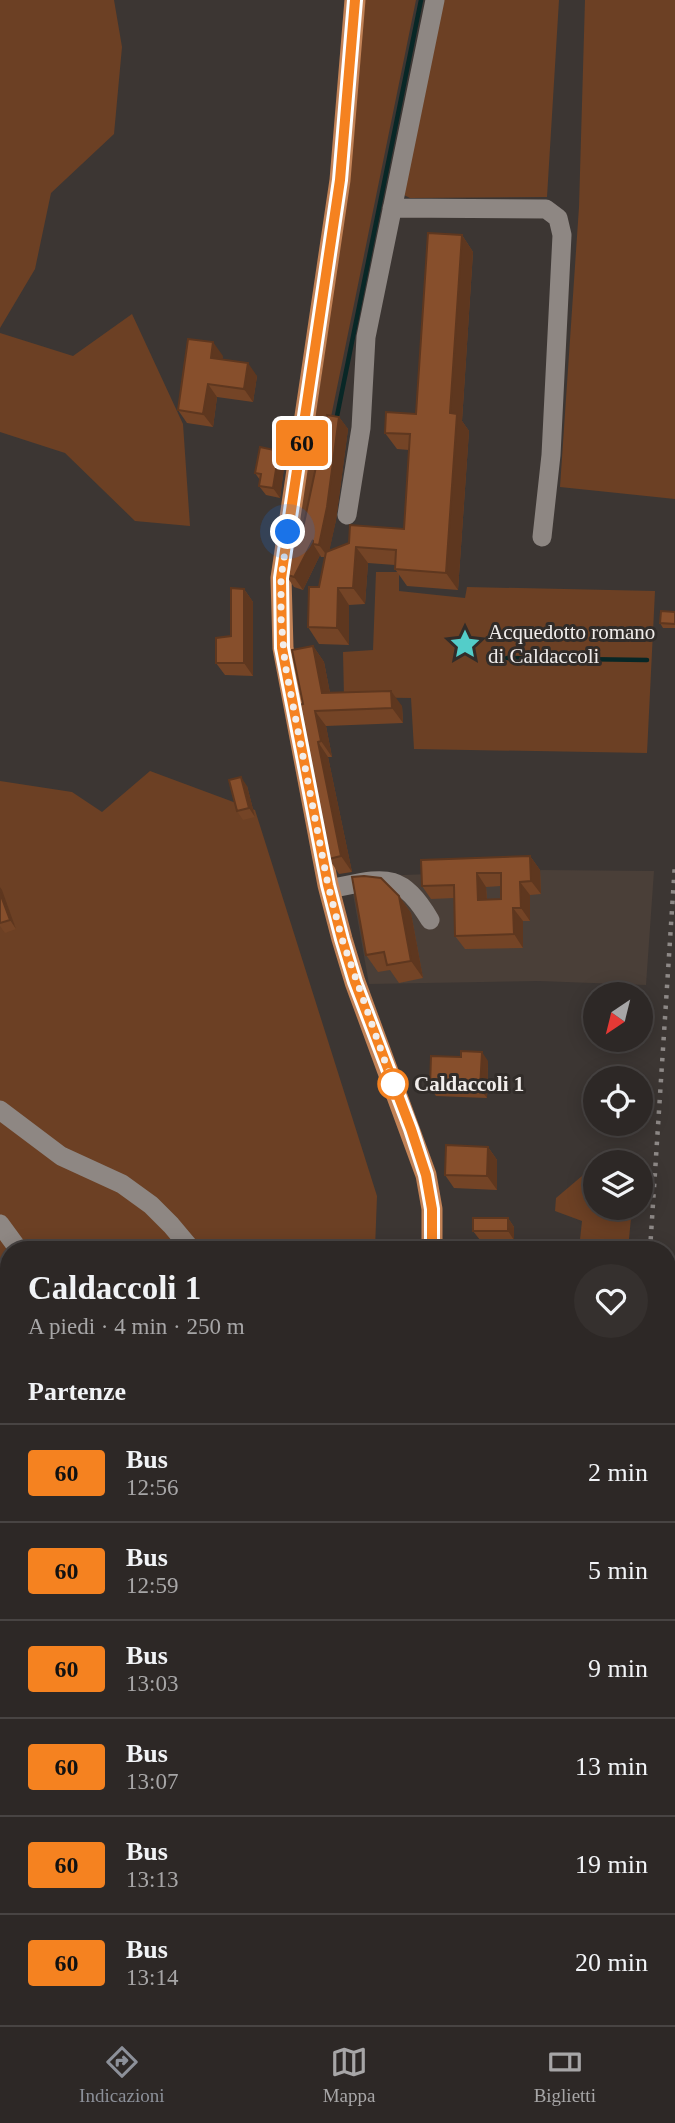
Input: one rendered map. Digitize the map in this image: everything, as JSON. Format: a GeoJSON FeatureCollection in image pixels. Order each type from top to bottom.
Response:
{"type":"FeatureCollection","features":[{"type":"Feature","properties":{"kind":"main road"},"geometry":{"type":"LineString","coordinates":[[355,0],[340,180],[281,578],[281,618],[285,664],[329,889],[355,982],[426,1175],[432,1209],[432,1241]]}},
{"type":"Feature","properties":{"kind":"lane"},"geometry":{"type":"LineString","coordinates":[[346,515],[361,428],[366,337],[435,0]]}},
{"type":"Feature","properties":{"kind":"lane"},"geometry":{"type":"LineString","coordinates":[[392,208],[546,209],[558,218],[562,235],[552,428],[542,537]]}},
{"type":"Feature","properties":{"kind":"lane"},"geometry":{"type":"LineString","coordinates":[[329,889],[373,881],[401,884],[415,898],[429,919]]}},
{"type":"Feature","properties":{"kind":"lane"},"geometry":{"type":"LineString","coordinates":[[0,1110],[61,1156],[122,1184],[151,1205],[184,1241]]}},
{"type":"Feature","properties":{"kind":"lane"},"geometry":{"type":"LineString","coordinates":[[0,1224],[12,1241]]}},
{"type":"Feature","properties":{"kind":"shaded area"},"geometry":{"type":"Polygon","coordinates":[[[0,0],[114,0],[122,47],[114,134],[51,193],[35,269],[0,328],[0,0]]]}},
{"type":"Feature","properties":{"kind":"shaded area"},"geometry":{"type":"Polygon","coordinates":[[[365,0],[416,0],[309,525],[298,523],[328,328],[365,0]]]}},
{"type":"Feature","properties":{"kind":"shaded area"},"geometry":{"type":"Polygon","coordinates":[[[443,0],[559,0],[547,197],[410,198],[404,195],[443,0]]]}},
{"type":"Feature","properties":{"kind":"shaded area"},"geometry":{"type":"Polygon","coordinates":[[[585,0],[675,0],[675,499],[560,487],[579,207],[585,0]]]}},
{"type":"Feature","properties":{"kind":"shaded area"},"geometry":{"type":"Polygon","coordinates":[[[132,314],[183,424],[190,526],[135,521],[65,453],[0,432],[0,333],[73,356],[132,314]]]}},
{"type":"Feature","properties":{"kind":"shaded area"},"geometry":{"type":"Polygon","coordinates":[[[376,572],[399,572],[399,591],[465,598],[467,587],[655,591],[647,753],[414,749],[411,698],[344,697],[343,652],[373,650],[376,572]]]}},
{"type":"Feature","properties":{"kind":"shaded area"},"geometry":{"type":"Polygon","coordinates":[[[150,771],[255,810],[377,1196],[375,1241],[0,1241],[0,781],[72,792],[102,812],[150,771]]]}},
{"type":"Feature","properties":{"kind":"shaded area"},"geometry":{"type":"Polygon","coordinates":[[[540,870],[654,871],[646,982],[369,984],[350,877],[540,870]]]}},
{"type":"Feature","properties":{"kind":"shaded area"},"geometry":{"type":"Polygon","coordinates":[[[583,1175],[583,1220],[631,1220],[629,1241],[580,1241],[582,1221],[555,1211],[556,1198],[583,1175]]]}},
{"type":"Feature","properties":{"kind":"building"},"geometry":{"type":"Polygon","coordinates":[[[428,233],[462,235],[450,413],[457,414],[446,573],[395,569],[396,550],[356,547],[353,588],[338,588],[337,628],[308,627],[309,587],[319,587],[326,552],[349,543],[350,525],[404,529],[410,434],[385,433],[386,412],[416,414],[428,233]]]}},
{"type":"Feature","properties":{"kind":"building"},"geometry":{"type":"Polygon","coordinates":[[[188,339],[213,342],[211,358],[248,363],[244,389],[208,384],[203,414],[178,410],[188,339]]]}},
{"type":"Feature","properties":{"kind":"building"},"geometry":{"type":"Polygon","coordinates":[[[327,415],[339,417],[327,507],[319,545],[313,544],[313,540],[294,577],[285,574],[287,555],[295,540],[300,542],[327,415]]]}},
{"type":"Feature","properties":{"kind":"building"},"geometry":{"type":"Polygon","coordinates":[[[260,447],[279,451],[273,488],[259,486],[261,474],[255,473],[260,447]]]}},
{"type":"Feature","properties":{"kind":"building"},"geometry":{"type":"Polygon","coordinates":[[[231,588],[244,589],[244,663],[216,663],[216,638],[231,636],[231,588]]]}},
{"type":"Feature","properties":{"kind":"building"},"geometry":{"type":"Polygon","coordinates":[[[661,611],[675,612],[675,624],[660,623],[661,611]]]}},
{"type":"Feature","properties":{"kind":"building"},"geometry":{"type":"Polygon","coordinates":[[[313,646],[322,693],[391,691],[392,708],[315,711],[321,741],[318,742],[341,856],[329,859],[299,705],[303,704],[292,650],[313,646]]]}},
{"type":"Feature","properties":{"kind":"building"},"geometry":{"type":"Polygon","coordinates":[[[241,777],[249,808],[237,811],[229,780],[241,777]]]}},
{"type":"Feature","properties":{"kind":"building"},"geometry":{"type":"Polygon","coordinates":[[[530,856],[531,881],[520,882],[521,908],[513,908],[514,934],[455,936],[454,885],[422,886],[421,860],[530,856]],[[477,873],[478,900],[501,899],[501,873],[477,873]]]}},
{"type":"Feature","properties":{"kind":"building"},"geometry":{"type":"Polygon","coordinates":[[[352,877],[381,878],[399,896],[411,961],[387,965],[384,952],[366,955],[352,877]]]}},
{"type":"Feature","properties":{"kind":"building"},"geometry":{"type":"Polygon","coordinates":[[[0,893],[10,920],[0,923],[0,893]]]}},
{"type":"Feature","properties":{"kind":"building"},"geometry":{"type":"Polygon","coordinates":[[[461,1051],[482,1052],[480,1089],[430,1087],[431,1056],[461,1057],[461,1051]]]}},
{"type":"Feature","properties":{"kind":"building"},"geometry":{"type":"Polygon","coordinates":[[[446,1145],[488,1147],[487,1176],[445,1175],[446,1145]]]}},
{"type":"Feature","properties":{"kind":"building"},"geometry":{"type":"Polygon","coordinates":[[[473,1218],[508,1218],[508,1231],[473,1231],[473,1218]]]}},
{"type":"Feature","properties":{"kind":"waterway"},"geometry":{"type":"LineString","coordinates":[[336,421],[421,0]]}},
{"type":"Feature","properties":{"kind":"waterway"},"geometry":{"type":"LineString","coordinates":[[507,658],[647,660]]}},
{"type":"Feature","properties":{"kind":"railway"},"geometry":{"type":"LineString","coordinates":[[651,1241],[675,863]]}},
{"type":"Feature","properties":{"kind":"bus line","name":"60"},"geometry":{"type":"LineString","coordinates":[[355,0],[340,180],[281,578],[282,648],[328,885],[355,982],[426,1175],[432,1209],[432,1241]]}},
{"type":"Feature","properties":{"kind":"place","name":"Acquedotto romano di Caldaccoli"},"geometry":{"type":"Point","coordinates":[465,644]}},
{"type":"Feature","properties":{"kind":"place","name":"Caldaccoli 1"},"geometry":{"type":"Point","coordinates":[393,1084]}},
{"type":"Feature","properties":{"kind":"route"},"geometry":{"type":"LineString","coordinates":[[288,532],[281,578],[282,648],[285,664],[328,885],[355,982],[394,1087],[393,1084]]}}]}
